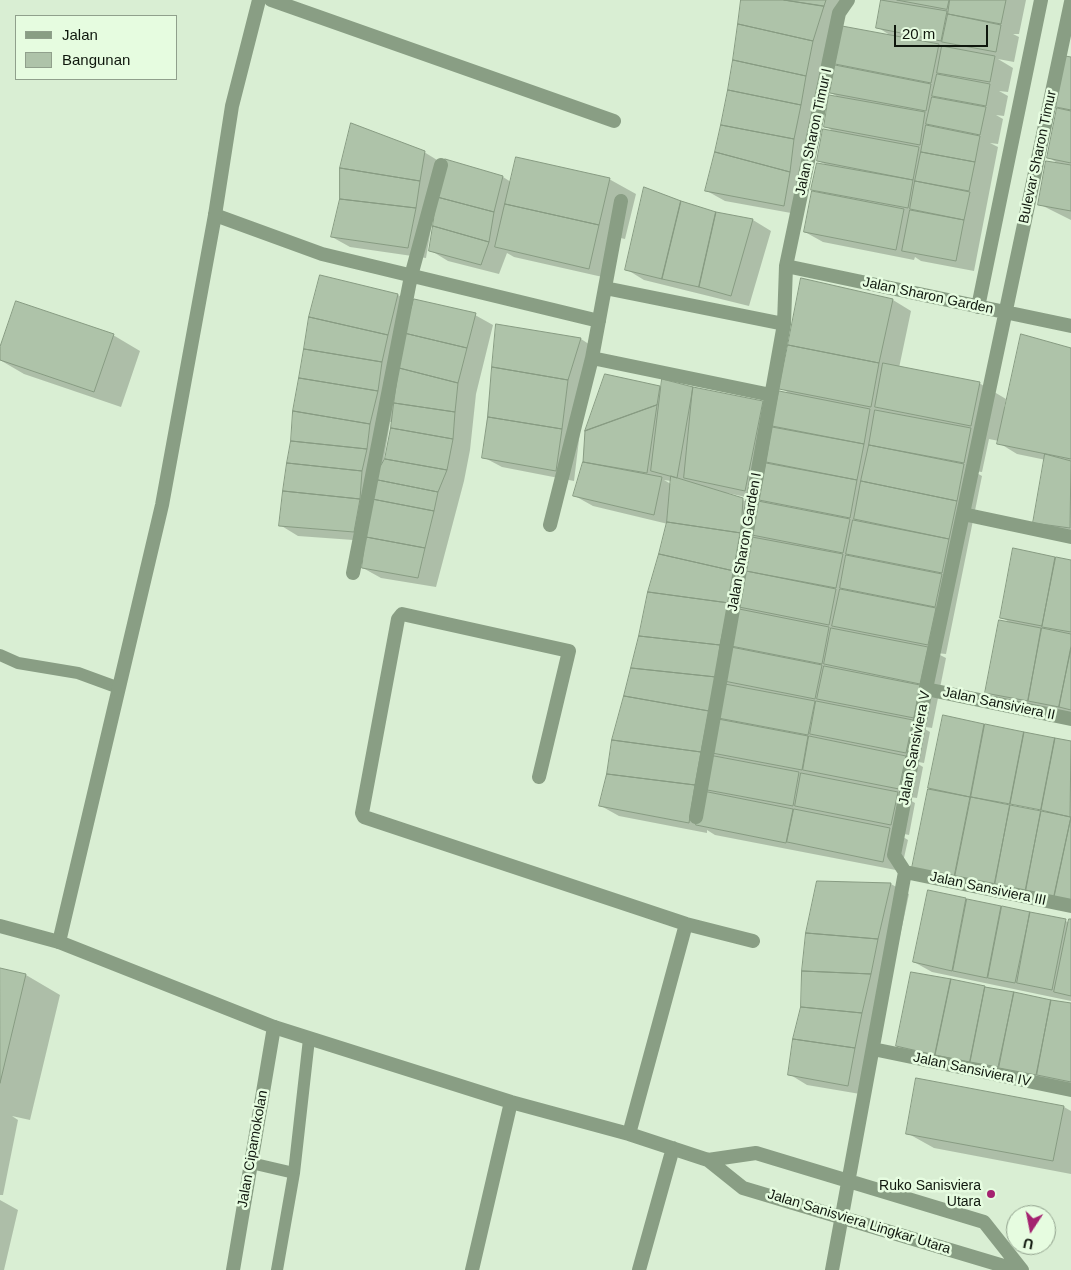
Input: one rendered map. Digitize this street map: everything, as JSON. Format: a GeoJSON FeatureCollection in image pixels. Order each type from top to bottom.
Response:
{"type":"FeatureCollection","features":[{"type":"Feature","properties":{"kind":"street"},"geometry":{"type":"LineString","coordinates":[[59,942],[162,505],[215,214],[232,106],[259,0]]}},
{"type":"Feature","properties":{"kind":"street"},"geometry":{"type":"LineString","coordinates":[[271,0],[614,121]]}},
{"type":"Feature","properties":{"kind":"street","name":"Jalan Sharon Timur I"},"geometry":{"type":"LineString","coordinates":[[786,266],[838,13],[848,0]]}},
{"type":"Feature","properties":{"kind":"street","name":"Bulevar Sharon Timur"},"geometry":{"type":"LineString","coordinates":[[978,307],[1041,0]]}},
{"type":"Feature","properties":{"kind":"street","name":"Bulevar Sharon Timur"},"geometry":{"type":"LineString","coordinates":[[1005,312],[1071,2]]}},
{"type":"Feature","properties":{"kind":"street"},"geometry":{"type":"LineString","coordinates":[[353,573],[411,276],[441,165]]}},
{"type":"Feature","properties":{"kind":"street"},"geometry":{"type":"LineString","coordinates":[[550,525],[592,358],[621,201]]}},
{"type":"Feature","properties":{"kind":"street"},"geometry":{"type":"LineString","coordinates":[[215,214],[322,254],[599,321]]}},
{"type":"Feature","properties":{"kind":"street","name":"Jalan Sharon Garden"},"geometry":{"type":"LineString","coordinates":[[786,266],[1071,326]]}},
{"type":"Feature","properties":{"kind":"street","name":"Jalan Sharon Garden I"},"geometry":{"type":"LineString","coordinates":[[696,817],[784,324],[786,266]]}},
{"type":"Feature","properties":{"kind":"street"},"geometry":{"type":"LineString","coordinates":[[605,288],[784,324]]}},
{"type":"Feature","properties":{"kind":"street","name":"Jalan Sansiviera V"},"geometry":{"type":"LineString","coordinates":[[905,872],[894,855],[926,689],[1005,312]]}},
{"type":"Feature","properties":{"kind":"street"},"geometry":{"type":"LineString","coordinates":[[592,358],[771,395]]}},
{"type":"Feature","properties":{"kind":"street"},"geometry":{"type":"LineString","coordinates":[[963,514],[1071,537]]}},
{"type":"Feature","properties":{"kind":"street"},"geometry":{"type":"LineString","coordinates":[[539,777],[569,651],[402,614],[398,619],[362,813],[364,817],[686,924],[753,941]]}},
{"type":"Feature","properties":{"kind":"street","name":"Jalan Sansiviera II"},"geometry":{"type":"LineString","coordinates":[[926,689],[1071,719]]}},
{"type":"Feature","properties":{"kind":"street"},"geometry":{"type":"LineString","coordinates":[[832,1270],[850,1182],[905,872]]}},
{"type":"Feature","properties":{"kind":"street","name":"Jalan Sansiviera III"},"geometry":{"type":"LineString","coordinates":[[905,872],[1071,906]]}},
{"type":"Feature","properties":{"kind":"street"},"geometry":{"type":"LineString","coordinates":[[629,1134],[686,924]]}},
{"type":"Feature","properties":{"kind":"street","name":"Jalan Sanisviera Lingkar Utara"},"geometry":{"type":"LineString","coordinates":[[0,926],[59,942],[274,1028],[511,1102],[629,1134],[708,1160],[742,1188],[843,1216],[1017,1270]]}},
{"type":"Feature","properties":{"kind":"street","name":"Jalan Cipamokolan"},"geometry":{"type":"LineString","coordinates":[[233,1270],[274,1028]]}},
{"type":"Feature","properties":{"kind":"street","name":"Jalan Sansiviera IV"},"geometry":{"type":"LineString","coordinates":[[873,1049],[1071,1090]]}},
{"type":"Feature","properties":{"kind":"street"},"geometry":{"type":"LineString","coordinates":[[472,1270],[511,1102]]}},
{"type":"Feature","properties":{"kind":"street"},"geometry":{"type":"LineString","coordinates":[[639,1270],[672,1148]]}},
{"type":"Feature","properties":{"kind":"street","name":"Jalan Sanisviera Lingkar Utara"},"geometry":{"type":"LineString","coordinates":[[708,1160],[756,1153],[984,1222],[1022,1270]]}},
{"type":"Feature","properties":{"kind":"lane"},"geometry":{"type":"LineString","coordinates":[[0,655],[18,663],[78,674],[119,688]]}},
{"type":"Feature","properties":{"kind":"lane"},"geometry":{"type":"LineString","coordinates":[[276,1270],[294,1173],[309,1039]]}},
{"type":"Feature","properties":{"kind":"lane"},"geometry":{"type":"LineString","coordinates":[[251,1163],[294,1173]]}},
{"type":"Feature","properties":{"kind":"building"},"geometry":{"type":"Polygon","coordinates":[[[741,0],[784,0],[824,6],[813,41],[738,24],[741,0]]]}},
{"type":"Feature","properties":{"kind":"building"},"geometry":{"type":"Polygon","coordinates":[[[784,0],[826,0],[824,6],[784,0]]]}},
{"type":"Feature","properties":{"kind":"building"},"geometry":{"type":"Polygon","coordinates":[[[881,0],[947,11],[941,41],[876,28],[881,0]]]}},
{"type":"Feature","properties":{"kind":"building"},"geometry":{"type":"Polygon","coordinates":[[[897,0],[949,0],[947,9],[897,0]]]}},
{"type":"Feature","properties":{"kind":"building"},"geometry":{"type":"Polygon","coordinates":[[[950,0],[1006,0],[1001,24],[948,14],[950,0]]]}},
{"type":"Feature","properties":{"kind":"building"},"geometry":{"type":"Polygon","coordinates":[[[948,14],[1001,25],[996,52],[942,42],[948,14]]]}},
{"type":"Feature","properties":{"kind":"building"},"geometry":{"type":"Polygon","coordinates":[[[738,24],[813,41],[806,76],[733,60],[738,24]]]}},
{"type":"Feature","properties":{"kind":"building"},"geometry":{"type":"Polygon","coordinates":[[[842,26],[939,44],[931,83],[835,64],[842,26]]]}},
{"type":"Feature","properties":{"kind":"building"},"geometry":{"type":"Polygon","coordinates":[[[942,46],[995,56],[990,82],[937,73],[942,46]]]}},
{"type":"Feature","properties":{"kind":"building"},"geometry":{"type":"Polygon","coordinates":[[[1065,56],[1071,57],[1071,110],[1056,107],[1065,56]]]}},
{"type":"Feature","properties":{"kind":"building"},"geometry":{"type":"Polygon","coordinates":[[[733,60],[806,76],[801,105],[728,90],[733,60]]]}},
{"type":"Feature","properties":{"kind":"building"},"geometry":{"type":"Polygon","coordinates":[[[835,65],[931,84],[926,111],[830,93],[835,65]]]}},
{"type":"Feature","properties":{"kind":"building"},"geometry":{"type":"Polygon","coordinates":[[[937,74],[990,84],[986,106],[932,96],[937,74]]]}},
{"type":"Feature","properties":{"kind":"building"},"geometry":{"type":"Polygon","coordinates":[[[728,90],[801,105],[794,139],[721,125],[728,90]]]}},
{"type":"Feature","properties":{"kind":"building"},"geometry":{"type":"Polygon","coordinates":[[[829,95],[925,112],[920,145],[824,127],[829,95]]]}},
{"type":"Feature","properties":{"kind":"building"},"geometry":{"type":"Polygon","coordinates":[[[932,97],[986,107],[980,135],[926,124],[932,97]]]}},
{"type":"Feature","properties":{"kind":"building"},"geometry":{"type":"Polygon","coordinates":[[[1057,108],[1071,111],[1071,163],[1047,158],[1057,108]]]}},
{"type":"Feature","properties":{"kind":"building"},"geometry":{"type":"Polygon","coordinates":[[[351,123],[425,151],[420,181],[340,168],[351,123]]]}},
{"type":"Feature","properties":{"kind":"building"},"geometry":{"type":"Polygon","coordinates":[[[721,125],[794,139],[790,172],[715,152],[721,125]]]}},
{"type":"Feature","properties":{"kind":"building"},"geometry":{"type":"Polygon","coordinates":[[[926,125],[980,136],[975,162],[921,152],[926,125]]]}},
{"type":"Feature","properties":{"kind":"building"},"geometry":{"type":"Polygon","coordinates":[[[823,129],[919,147],[913,180],[817,161],[823,129]]]}},
{"type":"Feature","properties":{"kind":"building"},"geometry":{"type":"Polygon","coordinates":[[[715,152],[790,172],[784,206],[705,191],[715,152]]]}},
{"type":"Feature","properties":{"kind":"building"},"geometry":{"type":"Polygon","coordinates":[[[921,152],[975,162],[969,191],[915,181],[921,152]]]}},
{"type":"Feature","properties":{"kind":"building"},"geometry":{"type":"Polygon","coordinates":[[[516,157],[610,178],[599,225],[505,204],[516,157]]]}},
{"type":"Feature","properties":{"kind":"building"},"geometry":{"type":"Polygon","coordinates":[[[445,159],[503,176],[494,212],[437,197],[445,159]]]}},
{"type":"Feature","properties":{"kind":"building"},"geometry":{"type":"Polygon","coordinates":[[[1046,161],[1071,165],[1071,211],[1038,205],[1046,161]]]}},
{"type":"Feature","properties":{"kind":"building"},"geometry":{"type":"Polygon","coordinates":[[[817,163],[913,180],[908,208],[811,190],[817,163]]]}},
{"type":"Feature","properties":{"kind":"building"},"geometry":{"type":"Polygon","coordinates":[[[340,168],[420,181],[416,208],[340,199],[340,168]]]}},
{"type":"Feature","properties":{"kind":"building"},"geometry":{"type":"Polygon","coordinates":[[[915,181],[970,192],[964,220],[910,209],[915,181]]]}},
{"type":"Feature","properties":{"kind":"building"},"geometry":{"type":"Polygon","coordinates":[[[644,187],[681,201],[662,279],[625,270],[644,187]]]}},
{"type":"Feature","properties":{"kind":"building"},"geometry":{"type":"Polygon","coordinates":[[[812,191],[904,209],[896,250],[804,232],[812,191]]]}},
{"type":"Feature","properties":{"kind":"building"},"geometry":{"type":"Polygon","coordinates":[[[437,197],[494,212],[489,242],[433,226],[437,197]]]}},
{"type":"Feature","properties":{"kind":"building"},"geometry":{"type":"Polygon","coordinates":[[[340,199],[416,208],[408,248],[331,237],[340,199]]]}},
{"type":"Feature","properties":{"kind":"building"},"geometry":{"type":"Polygon","coordinates":[[[681,201],[716,212],[699,287],[662,279],[681,201]]]}},
{"type":"Feature","properties":{"kind":"building"},"geometry":{"type":"Polygon","coordinates":[[[505,204],[599,225],[589,269],[495,247],[505,204]]]}},
{"type":"Feature","properties":{"kind":"building"},"geometry":{"type":"Polygon","coordinates":[[[910,210],[964,220],[956,261],[902,251],[910,210]]]}},
{"type":"Feature","properties":{"kind":"building"},"geometry":{"type":"Polygon","coordinates":[[[716,212],[753,219],[731,296],[699,287],[716,212]]]}},
{"type":"Feature","properties":{"kind":"building"},"geometry":{"type":"Polygon","coordinates":[[[433,226],[489,242],[481,265],[429,251],[433,226]]]}},
{"type":"Feature","properties":{"kind":"building"},"geometry":{"type":"Polygon","coordinates":[[[320,275],[398,294],[388,335],[309,317],[320,275]]]}},
{"type":"Feature","properties":{"kind":"building"},"geometry":{"type":"Polygon","coordinates":[[[801,278],[893,299],[879,363],[788,345],[801,278]]]}},
{"type":"Feature","properties":{"kind":"building"},"geometry":{"type":"Polygon","coordinates":[[[414,299],[476,313],[467,348],[404,333],[414,299]]]}},
{"type":"Feature","properties":{"kind":"building"},"geometry":{"type":"Polygon","coordinates":[[[16,301],[114,334],[94,392],[0,360],[0,347],[16,301]]]}},
{"type":"Feature","properties":{"kind":"building"},"geometry":{"type":"Polygon","coordinates":[[[309,317],[388,335],[382,362],[304,349],[309,317]]]}},
{"type":"Feature","properties":{"kind":"building"},"geometry":{"type":"Polygon","coordinates":[[[496,324],[581,338],[568,380],[492,367],[496,324]]]}},
{"type":"Feature","properties":{"kind":"building"},"geometry":{"type":"Polygon","coordinates":[[[404,333],[467,348],[458,383],[399,368],[404,333]]]}},
{"type":"Feature","properties":{"kind":"building"},"geometry":{"type":"Polygon","coordinates":[[[1021,334],[1071,348],[1071,459],[997,444],[1021,334]]]}},
{"type":"Feature","properties":{"kind":"building"},"geometry":{"type":"Polygon","coordinates":[[[788,345],[879,363],[871,407],[779,389],[788,345]]]}},
{"type":"Feature","properties":{"kind":"building"},"geometry":{"type":"Polygon","coordinates":[[[304,349],[382,362],[378,391],[299,378],[304,349]]]}},
{"type":"Feature","properties":{"kind":"building"},"geometry":{"type":"Polygon","coordinates":[[[883,363],[980,382],[971,426],[875,407],[883,363]]]}},
{"type":"Feature","properties":{"kind":"building"},"geometry":{"type":"Polygon","coordinates":[[[492,367],[568,380],[562,429],[488,417],[492,367]]]}},
{"type":"Feature","properties":{"kind":"building"},"geometry":{"type":"Polygon","coordinates":[[[399,368],[458,383],[455,412],[394,403],[399,368]]]}},
{"type":"Feature","properties":{"kind":"building"},"geometry":{"type":"Polygon","coordinates":[[[605,374],[660,386],[657,405],[585,431],[605,374]]]}},
{"type":"Feature","properties":{"kind":"building"},"geometry":{"type":"Polygon","coordinates":[[[299,378],[378,391],[370,424],[293,411],[299,378]]]}},
{"type":"Feature","properties":{"kind":"building"},"geometry":{"type":"Polygon","coordinates":[[[662,379],[693,387],[677,478],[651,471],[662,379]]]}},
{"type":"Feature","properties":{"kind":"building"},"geometry":{"type":"Polygon","coordinates":[[[693,387],[763,401],[745,491],[684,478],[693,387]]]}},
{"type":"Feature","properties":{"kind":"building"},"geometry":{"type":"Polygon","coordinates":[[[779,391],[870,409],[864,444],[772,426],[779,391]]]}},
{"type":"Feature","properties":{"kind":"building"},"geometry":{"type":"Polygon","coordinates":[[[394,403],[455,412],[453,439],[391,428],[394,403]]]}},
{"type":"Feature","properties":{"kind":"building"},"geometry":{"type":"Polygon","coordinates":[[[657,405],[647,473],[583,462],[585,431],[657,405]]]}},
{"type":"Feature","properties":{"kind":"building"},"geometry":{"type":"Polygon","coordinates":[[[875,410],[971,428],[964,463],[869,445],[875,410]]]}},
{"type":"Feature","properties":{"kind":"building"},"geometry":{"type":"Polygon","coordinates":[[[293,411],[370,424],[367,449],[291,441],[293,411]]]}},
{"type":"Feature","properties":{"kind":"building"},"geometry":{"type":"Polygon","coordinates":[[[488,417],[562,429],[556,471],[482,458],[488,417]]]}},
{"type":"Feature","properties":{"kind":"building"},"geometry":{"type":"Polygon","coordinates":[[[772,427],[864,444],[857,480],[766,462],[772,427]]]}},
{"type":"Feature","properties":{"kind":"building"},"geometry":{"type":"Polygon","coordinates":[[[391,428],[453,439],[447,470],[385,459],[391,428]]]}},
{"type":"Feature","properties":{"kind":"building"},"geometry":{"type":"Polygon","coordinates":[[[291,441],[367,449],[362,471],[287,463],[291,441]]]}},
{"type":"Feature","properties":{"kind":"building"},"geometry":{"type":"Polygon","coordinates":[[[869,445],[964,464],[957,501],[861,481],[869,445]]]}},
{"type":"Feature","properties":{"kind":"building"},"geometry":{"type":"Polygon","coordinates":[[[1045,454],[1071,461],[1070,528],[1033,523],[1045,454]]]}},
{"type":"Feature","properties":{"kind":"building"},"geometry":{"type":"Polygon","coordinates":[[[385,459],[447,470],[438,492],[373,479],[385,459]]]}},
{"type":"Feature","properties":{"kind":"building"},"geometry":{"type":"Polygon","coordinates":[[[583,462],[662,477],[654,515],[573,496],[583,462]]]}},
{"type":"Feature","properties":{"kind":"building"},"geometry":{"type":"Polygon","coordinates":[[[287,463],[362,471],[360,499],[283,491],[287,463]]]}},
{"type":"Feature","properties":{"kind":"building"},"geometry":{"type":"Polygon","coordinates":[[[766,463],[857,480],[850,518],[759,500],[766,463]]]}},
{"type":"Feature","properties":{"kind":"building"},"geometry":{"type":"Polygon","coordinates":[[[671,476],[743,498],[741,533],[667,522],[671,476]]]}},
{"type":"Feature","properties":{"kind":"building"},"geometry":{"type":"Polygon","coordinates":[[[373,479],[438,492],[434,511],[372,499],[373,479]]]}},
{"type":"Feature","properties":{"kind":"building"},"geometry":{"type":"Polygon","coordinates":[[[861,481],[957,501],[949,539],[854,519],[861,481]]]}},
{"type":"Feature","properties":{"kind":"building"},"geometry":{"type":"Polygon","coordinates":[[[283,491],[360,499],[354,532],[279,526],[283,491]]]}},
{"type":"Feature","properties":{"kind":"building"},"geometry":{"type":"Polygon","coordinates":[[[372,499],[434,511],[425,548],[366,537],[372,499]]]}},
{"type":"Feature","properties":{"kind":"building"},"geometry":{"type":"Polygon","coordinates":[[[758,501],[850,519],[843,553],[752,535],[758,501]]]}},
{"type":"Feature","properties":{"kind":"building"},"geometry":{"type":"Polygon","coordinates":[[[853,520],[949,539],[942,573],[846,554],[853,520]]]}},
{"type":"Feature","properties":{"kind":"building"},"geometry":{"type":"Polygon","coordinates":[[[667,522],[741,533],[734,571],[659,554],[667,522]]]}},
{"type":"Feature","properties":{"kind":"building"},"geometry":{"type":"Polygon","coordinates":[[[366,537],[425,548],[418,578],[362,568],[366,537]]]}},
{"type":"Feature","properties":{"kind":"building"},"geometry":{"type":"Polygon","coordinates":[[[752,537],[843,554],[836,588],[746,571],[752,537]]]}},
{"type":"Feature","properties":{"kind":"building"},"geometry":{"type":"Polygon","coordinates":[[[1013,548],[1055,557],[1042,626],[1000,618],[1013,548]]]}},
{"type":"Feature","properties":{"kind":"building"},"geometry":{"type":"Polygon","coordinates":[[[659,554],[734,571],[729,603],[648,592],[659,554]]]}},
{"type":"Feature","properties":{"kind":"building"},"geometry":{"type":"Polygon","coordinates":[[[846,555],[942,574],[935,607],[840,588],[846,555]]]}},
{"type":"Feature","properties":{"kind":"building"},"geometry":{"type":"Polygon","coordinates":[[[1056,557],[1071,560],[1071,632],[1042,627],[1056,557]]]}},
{"type":"Feature","properties":{"kind":"building"},"geometry":{"type":"Polygon","coordinates":[[[746,571],[836,589],[829,625],[739,607],[746,571]]]}},
{"type":"Feature","properties":{"kind":"building"},"geometry":{"type":"Polygon","coordinates":[[[840,589],[936,608],[928,645],[832,626],[840,589]]]}},
{"type":"Feature","properties":{"kind":"building"},"geometry":{"type":"Polygon","coordinates":[[[648,592],[729,603],[720,645],[639,636],[648,592]]]}},
{"type":"Feature","properties":{"kind":"building"},"geometry":{"type":"Polygon","coordinates":[[[739,609],[829,627],[822,664],[731,646],[739,609]]]}},
{"type":"Feature","properties":{"kind":"building"},"geometry":{"type":"Polygon","coordinates":[[[999,620],[1041,628],[1028,701],[985,693],[999,620]]]}},
{"type":"Feature","properties":{"kind":"building"},"geometry":{"type":"Polygon","coordinates":[[[831,628],[928,647],[920,684],[824,664],[831,628]]]}},
{"type":"Feature","properties":{"kind":"building"},"geometry":{"type":"Polygon","coordinates":[[[1042,628],[1071,634],[1071,646],[1059,707],[1028,701],[1042,628]]]}},
{"type":"Feature","properties":{"kind":"building"},"geometry":{"type":"Polygon","coordinates":[[[639,636],[720,645],[716,677],[631,668],[639,636]]]}},
{"type":"Feature","properties":{"kind":"building"},"geometry":{"type":"Polygon","coordinates":[[[731,647],[822,665],[815,699],[724,681],[731,647]]]}},
{"type":"Feature","properties":{"kind":"building"},"geometry":{"type":"Polygon","coordinates":[[[1071,649],[1071,710],[1059,707],[1071,649]]]}},
{"type":"Feature","properties":{"kind":"building"},"geometry":{"type":"Polygon","coordinates":[[[824,666],[920,685],[914,718],[817,699],[824,666]]]}},
{"type":"Feature","properties":{"kind":"building"},"geometry":{"type":"Polygon","coordinates":[[[631,668],[716,677],[709,711],[624,696],[631,668]]]}},
{"type":"Feature","properties":{"kind":"building"},"geometry":{"type":"Polygon","coordinates":[[[725,684],[815,701],[808,735],[718,718],[725,684]]]}},
{"type":"Feature","properties":{"kind":"building"},"geometry":{"type":"Polygon","coordinates":[[[624,696],[709,711],[701,752],[612,740],[624,696]]]}},
{"type":"Feature","properties":{"kind":"building"},"geometry":{"type":"Polygon","coordinates":[[[816,701],[913,720],[906,753],[810,734],[816,701]]]}},
{"type":"Feature","properties":{"kind":"building"},"geometry":{"type":"Polygon","coordinates":[[[943,715],[984,724],[970,797],[928,788],[943,715]]]}},
{"type":"Feature","properties":{"kind":"building"},"geometry":{"type":"Polygon","coordinates":[[[718,719],[808,736],[802,770],[712,753],[718,719]]]}},
{"type":"Feature","properties":{"kind":"building"},"geometry":{"type":"Polygon","coordinates":[[[985,724],[1024,732],[1010,804],[971,797],[985,724]]]}},
{"type":"Feature","properties":{"kind":"building"},"geometry":{"type":"Polygon","coordinates":[[[1024,732],[1055,738],[1041,810],[1010,804],[1024,732]]]}},
{"type":"Feature","properties":{"kind":"building"},"geometry":{"type":"Polygon","coordinates":[[[809,736],[906,756],[899,789],[803,770],[809,736]]]}},
{"type":"Feature","properties":{"kind":"building"},"geometry":{"type":"Polygon","coordinates":[[[1055,738],[1071,741],[1070,817],[1041,810],[1055,738]]]}},
{"type":"Feature","properties":{"kind":"building"},"geometry":{"type":"Polygon","coordinates":[[[612,740],[701,752],[695,785],[607,774],[612,740]]]}},
{"type":"Feature","properties":{"kind":"building"},"geometry":{"type":"Polygon","coordinates":[[[709,755],[799,772],[793,806],[702,789],[709,755]]]}},
{"type":"Feature","properties":{"kind":"building"},"geometry":{"type":"Polygon","coordinates":[[[801,773],[898,792],[891,825],[795,806],[801,773]]]}},
{"type":"Feature","properties":{"kind":"building"},"geometry":{"type":"Polygon","coordinates":[[[607,774],[695,785],[689,823],[599,806],[607,774]]]}},
{"type":"Feature","properties":{"kind":"building"},"geometry":{"type":"Polygon","coordinates":[[[928,789],[970,797],[954,877],[912,868],[928,789]]]}},
{"type":"Feature","properties":{"kind":"building"},"geometry":{"type":"Polygon","coordinates":[[[703,791],[793,809],[786,843],[696,825],[703,791]]]}},
{"type":"Feature","properties":{"kind":"building"},"geometry":{"type":"Polygon","coordinates":[[[971,797],[1010,805],[994,885],[955,877],[971,797]]]}},
{"type":"Feature","properties":{"kind":"building"},"geometry":{"type":"Polygon","coordinates":[[[1010,805],[1041,811],[1025,891],[995,885],[1010,805]]]}},
{"type":"Feature","properties":{"kind":"building"},"geometry":{"type":"Polygon","coordinates":[[[794,809],[890,828],[883,862],[787,842],[794,809]]]}},
{"type":"Feature","properties":{"kind":"building"},"geometry":{"type":"Polygon","coordinates":[[[1041,811],[1071,817],[1054,897],[1026,891],[1041,811]]]}},
{"type":"Feature","properties":{"kind":"building"},"geometry":{"type":"Polygon","coordinates":[[[1071,817],[1071,900],[1054,897],[1071,817]]]}},
{"type":"Feature","properties":{"kind":"building"},"geometry":{"type":"Polygon","coordinates":[[[817,881],[891,883],[878,939],[806,933],[817,881]]]}},
{"type":"Feature","properties":{"kind":"building"},"geometry":{"type":"Polygon","coordinates":[[[928,890],[966,898],[952,971],[913,962],[928,890]]]}},
{"type":"Feature","properties":{"kind":"building"},"geometry":{"type":"Polygon","coordinates":[[[967,899],[1001,906],[987,978],[953,971],[967,899]]]}},
{"type":"Feature","properties":{"kind":"building"},"geometry":{"type":"Polygon","coordinates":[[[1002,906],[1030,912],[1015,983],[988,978],[1002,906]]]}},
{"type":"Feature","properties":{"kind":"building"},"geometry":{"type":"Polygon","coordinates":[[[1030,912],[1066,919],[1052,990],[1017,983],[1030,912]]]}},
{"type":"Feature","properties":{"kind":"building"},"geometry":{"type":"Polygon","coordinates":[[[1069,919],[1071,919],[1071,996],[1054,992],[1069,919]]]}},
{"type":"Feature","properties":{"kind":"building"},"geometry":{"type":"Polygon","coordinates":[[[806,933],[878,939],[871,974],[802,971],[806,933]]]}},
{"type":"Feature","properties":{"kind":"building"},"geometry":{"type":"Polygon","coordinates":[[[0,968],[26,974],[0,1083],[0,968]]]}},
{"type":"Feature","properties":{"kind":"building"},"geometry":{"type":"Polygon","coordinates":[[[802,971],[871,974],[862,1013],[801,1007],[802,971]]]}},
{"type":"Feature","properties":{"kind":"building"},"geometry":{"type":"Polygon","coordinates":[[[911,972],[951,979],[935,1055],[896,1046],[911,972]]]}},
{"type":"Feature","properties":{"kind":"building"},"geometry":{"type":"Polygon","coordinates":[[[951,979],[985,986],[970,1062],[935,1055],[951,979]]]}},
{"type":"Feature","properties":{"kind":"building"},"geometry":{"type":"Polygon","coordinates":[[[985,987],[1014,992],[998,1067],[970,1062],[985,987]]]}},
{"type":"Feature","properties":{"kind":"building"},"geometry":{"type":"Polygon","coordinates":[[[1014,992],[1051,1000],[1036,1075],[999,1068],[1014,992]]]}},
{"type":"Feature","properties":{"kind":"building"},"geometry":{"type":"Polygon","coordinates":[[[1051,1000],[1071,1003],[1071,1082],[1037,1075],[1051,1000]]]}},
{"type":"Feature","properties":{"kind":"building"},"geometry":{"type":"Polygon","coordinates":[[[801,1007],[862,1013],[855,1048],[793,1039],[801,1007]]]}},
{"type":"Feature","properties":{"kind":"building"},"geometry":{"type":"Polygon","coordinates":[[[793,1039],[855,1048],[848,1086],[788,1075],[793,1039]]]}},
{"type":"Feature","properties":{"kind":"building"},"geometry":{"type":"Polygon","coordinates":[[[916,1078],[1064,1106],[1053,1161],[906,1134],[916,1078]]]}},
{"type":"Feature","properties":{"kind":"place","name":"Ruko Sanisviera Utara"},"geometry":{"type":"Point","coordinates":[991,1194]}}]}
